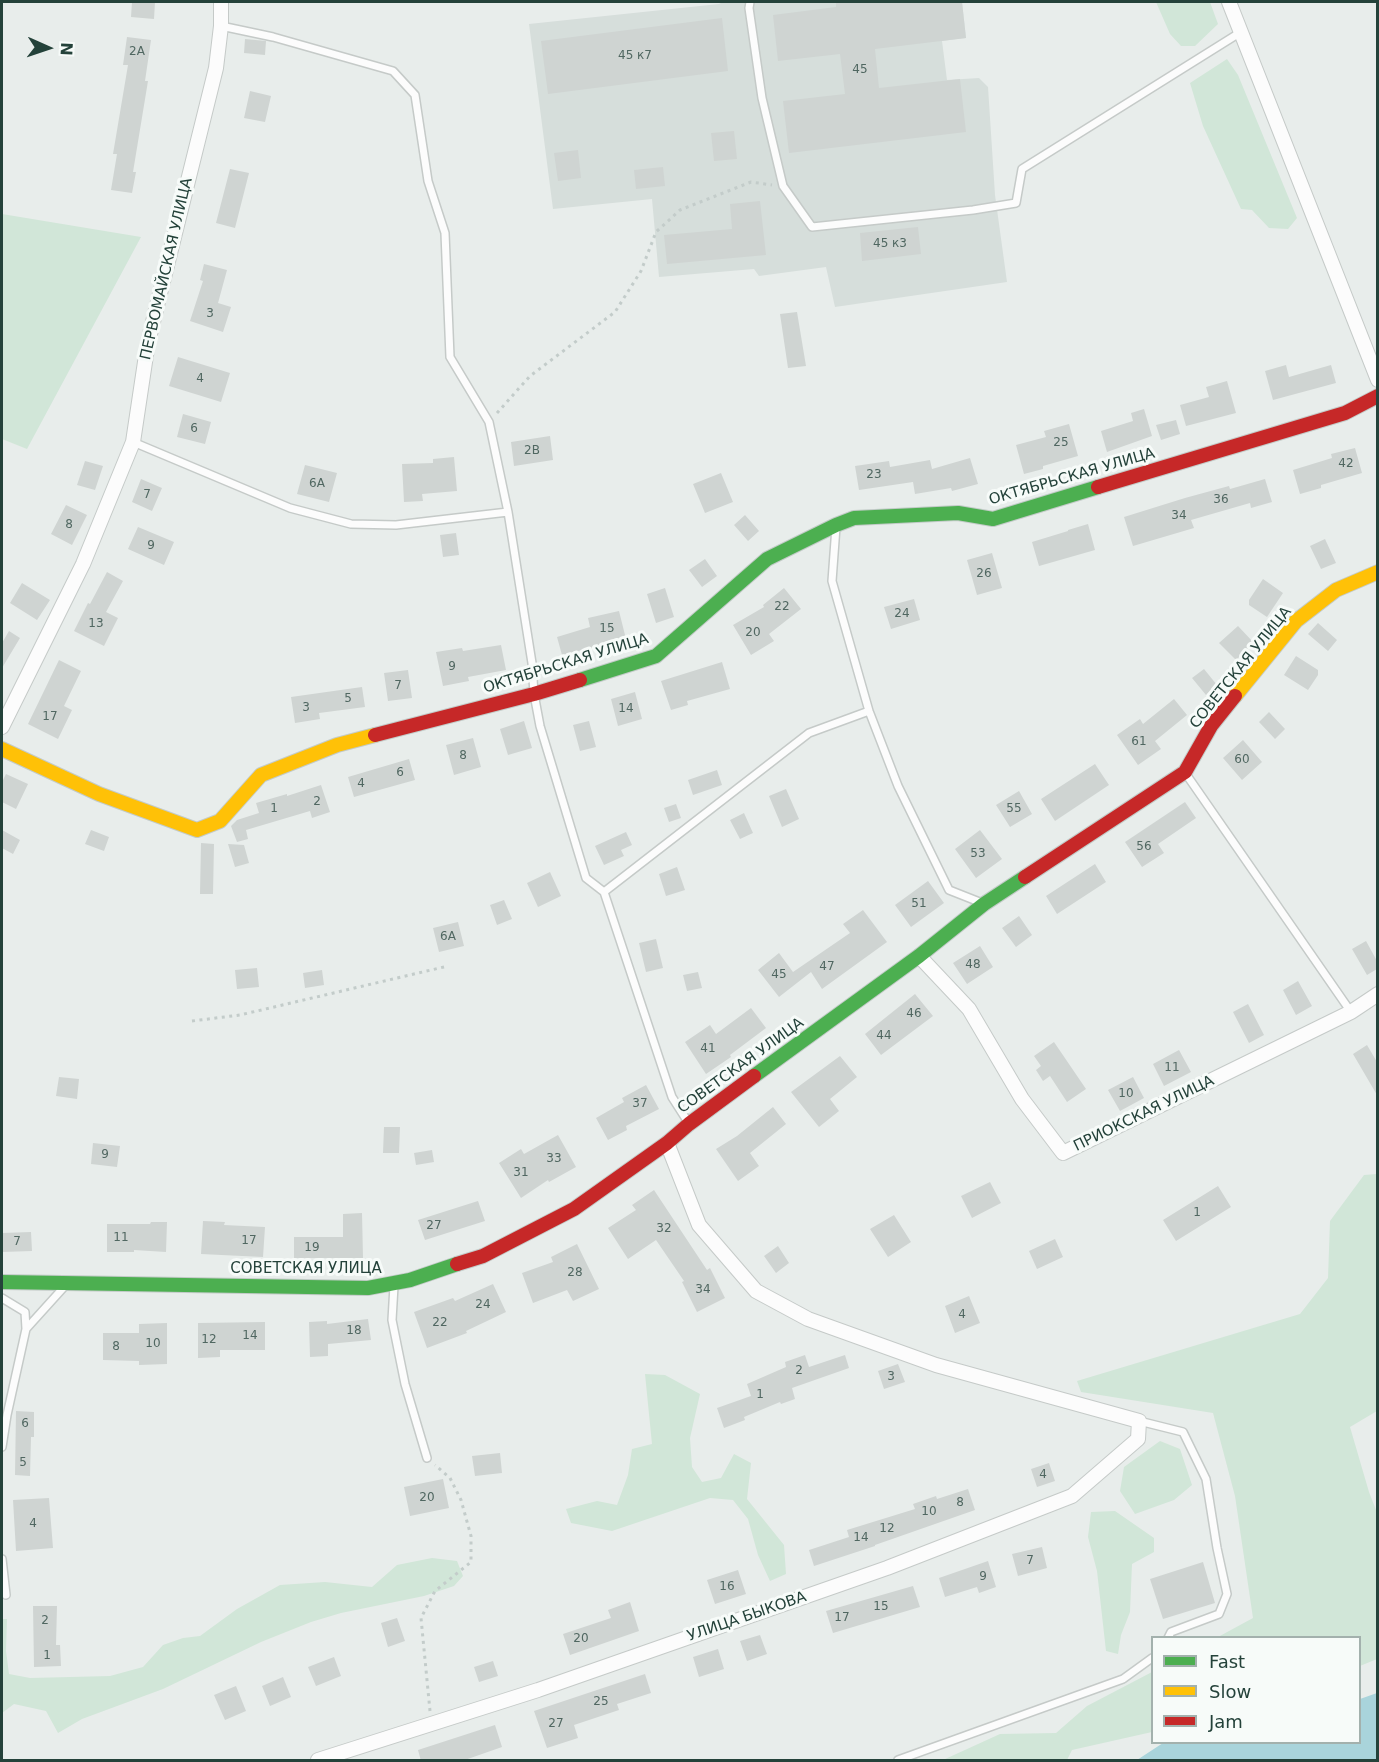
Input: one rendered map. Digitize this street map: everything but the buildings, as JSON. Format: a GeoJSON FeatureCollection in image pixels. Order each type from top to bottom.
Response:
{"type":"FeatureCollection","features":[{"type":"Feature","properties":{"kind":"street","name":"ПЕРВОМАЙСКАЯ УЛИЦА"},"geometry":{"type":"LineString","coordinates":[[2,727],[83,564],[133,442],[147,342],[216,68],[221,2]]}},
{"type":"Feature","properties":{"kind":"street"},"geometry":{"type":"LineString","coordinates":[[1229,2],[1374,361],[1377,380]]}},
{"type":"Feature","properties":{"kind":"street","name":"ОКТЯБРЬСКАЯ УЛИЦА"},"geometry":{"type":"LineString","coordinates":[[2,749],[99,794],[197,830],[220,821],[261,775],[337,745],[534,694],[656,656],[767,559],[854,518],[958,513],[993,519],[1345,413],[1377,396]]}},
{"type":"Feature","properties":{"kind":"street","name":"СОВЕТСКАЯ УЛИЦА"},"geometry":{"type":"LineString","coordinates":[[2,1282],[368,1288],[432,1274],[483,1256],[574,1209],[919,956],[984,904],[1185,772],[1211,726],[1296,621],[1336,590],[1375,574]]}},
{"type":"Feature","properties":{"kind":"street","name":"ПРИОКСКАЯ УЛИЦА"},"geometry":{"type":"LineString","coordinates":[[919,956],[969,1009],[1022,1098],[1063,1153],[1351,1012],[1377,993]]}},
{"type":"Feature","properties":{"kind":"street"},"geometry":{"type":"LineString","coordinates":[[667,1143],[699,1225],[756,1291],[808,1319],[936,1365],[1139,1421]]}},
{"type":"Feature","properties":{"kind":"street","name":"УЛИЦА БЫКОВА"},"geometry":{"type":"LineString","coordinates":[[318,1761],[335,1758],[538,1690],[887,1568],[1072,1496],[1138,1439],[1139,1421]]}},
{"type":"Feature","properties":{"kind":"lane"},"geometry":{"type":"LineString","coordinates":[[750,2],[762,98],[783,186],[812,227],[973,210],[1016,203],[1022,169],[1241,32]]}},
{"type":"Feature","properties":{"kind":"lane"},"geometry":{"type":"LineString","coordinates":[[220,26],[273,37],[393,70],[415,95],[428,181],[445,233],[450,357],[489,422],[508,512],[540,726],[586,878],[604,892],[672,1097],[689,1124]]}},
{"type":"Feature","properties":{"kind":"lane"},"geometry":{"type":"LineString","coordinates":[[133,442],[290,508],[351,524],[396,525],[508,512]]}},
{"type":"Feature","properties":{"kind":"lane"},"geometry":{"type":"LineString","coordinates":[[836,525],[832,581],[869,711],[898,786],[949,890],[984,904]]}},
{"type":"Feature","properties":{"kind":"lane"},"geometry":{"type":"LineString","coordinates":[[604,892],[809,734],[869,711]]}},
{"type":"Feature","properties":{"kind":"lane"},"geometry":{"type":"LineString","coordinates":[[1185,772],[1351,1012]]}},
{"type":"Feature","properties":{"kind":"lane"},"geometry":{"type":"LineString","coordinates":[[26,1329],[67,1284]]}},
{"type":"Feature","properties":{"kind":"lane"},"geometry":{"type":"LineString","coordinates":[[394,1284],[392,1320],[405,1384],[426,1458]]}},
{"type":"Feature","properties":{"kind":"lane"},"geometry":{"type":"LineString","coordinates":[[2,1298],[25,1312],[26,1329],[6,1415],[2,1448]]}},
{"type":"Feature","properties":{"kind":"lane"},"geometry":{"type":"LineString","coordinates":[[1139,1421],[1183,1432],[1206,1479],[1227,1594],[1219,1614],[1171,1632],[1169,1636]]}},
{"type":"Feature","properties":{"kind":"lane"},"geometry":{"type":"LineString","coordinates":[[2,1558],[6,1595]]}},
{"type":"Feature","properties":{"kind":"lane"},"geometry":{"type":"LineString","coordinates":[[898,1761],[1123,1679],[1151,1659]]}},
{"type":"Feature","properties":{"kind":"path"},"geometry":{"type":"LineString","coordinates":[[489,422],[530,376],[615,312],[641,271],[656,232],[680,210],[751,182],[783,186]]}},
{"type":"Feature","properties":{"kind":"path"},"geometry":{"type":"LineString","coordinates":[[192,1021],[240,1015],[448,966]]}},
{"type":"Feature","properties":{"kind":"path"},"geometry":{"type":"LineString","coordinates":[[426,1458],[450,1478],[461,1500],[471,1536],[471,1562],[435,1592],[421,1618],[432,1724]]}},
{"type":"Feature","properties":{"kind":"shaded area"},"geometry":{"type":"Polygon","coordinates":[[[723,2],[962,2],[966,38],[942,41],[947,80],[979,78],[988,87],[995,195],[1007,282],[835,307],[826,267],[759,276],[754,269],[659,277],[652,199],[553,209],[529,24],[723,2]]]}},
{"type":"Feature","properties":{"kind":"green space"},"geometry":{"type":"Polygon","coordinates":[[[1156,2],[1210,2],[1218,24],[1195,46],[1181,46],[1170,34],[1156,2]]]}},
{"type":"Feature","properties":{"kind":"green space"},"geometry":{"type":"Polygon","coordinates":[[[1227,59],[1238,75],[1297,218],[1288,229],[1269,228],[1252,210],[1241,209],[1203,126],[1190,83],[1227,59]]]}},
{"type":"Feature","properties":{"kind":"green space"},"geometry":{"type":"Polygon","coordinates":[[[2,214],[141,237],[27,449],[2,439],[2,214]]]}},
{"type":"Feature","properties":{"kind":"green space"},"geometry":{"type":"Polygon","coordinates":[[[1377,1174],[1377,1411],[1350,1427],[1378,1515],[1377,1659],[1361,1666],[1361,1636],[1220,1636],[1253,1618],[1235,1496],[1213,1413],[1081,1392],[1077,1381],[1300,1314],[1328,1278],[1330,1221],[1364,1175],[1377,1174]]]}},
{"type":"Feature","properties":{"kind":"green space"},"geometry":{"type":"Polygon","coordinates":[[[645,1374],[665,1375],[700,1394],[690,1438],[692,1467],[702,1482],[721,1478],[734,1454],[751,1463],[747,1499],[784,1545],[786,1574],[770,1581],[758,1555],[748,1519],[733,1500],[710,1498],[612,1531],[571,1523],[566,1509],[597,1501],[617,1505],[628,1475],[632,1449],[652,1444],[645,1374]]]}},
{"type":"Feature","properties":{"kind":"green space"},"geometry":{"type":"Polygon","coordinates":[[[1160,1441],[1180,1449],[1192,1485],[1174,1500],[1135,1514],[1120,1491],[1124,1467],[1160,1441]]]}},
{"type":"Feature","properties":{"kind":"green space"},"geometry":{"type":"Polygon","coordinates":[[[1115,1511],[1154,1538],[1154,1552],[1132,1564],[1130,1612],[1121,1635],[1118,1654],[1106,1651],[1097,1571],[1088,1537],[1091,1512],[1115,1511]]]}},
{"type":"Feature","properties":{"kind":"green space"},"geometry":{"type":"Polygon","coordinates":[[[432,1558],[457,1561],[463,1576],[454,1586],[424,1596],[341,1613],[311,1622],[261,1642],[163,1689],[82,1719],[58,1733],[46,1711],[14,1704],[2,1713],[2,1619],[7,1619],[6,1651],[9,1674],[30,1678],[110,1676],[143,1667],[163,1645],[183,1638],[200,1636],[237,1609],[280,1585],[325,1582],[372,1587],[397,1565],[432,1558]]]}},
{"type":"Feature","properties":{"kind":"green space"},"geometry":{"type":"Polygon","coordinates":[[[1151,1673],[1151,1732],[1072,1750],[1067,1760],[943,1760],[1000,1734],[1056,1733],[1087,1706],[1151,1673]]]}},
{"type":"Feature","properties":{"kind":"water"},"geometry":{"type":"Polygon","coordinates":[[[1377,1693],[1377,1760],[1137,1760],[1161,1744],[1361,1744],[1361,1699],[1377,1693]]]}},
{"type":"Feature","properties":{"kind":"traffic: fast"},"geometry":{"type":"LineString","coordinates":[[580,680],[656,656],[767,559],[854,518],[958,513],[993,519],[1098,487]]}},
{"type":"Feature","properties":{"kind":"traffic: fast"},"geometry":{"type":"LineString","coordinates":[[754,1076],[919,956],[984,904],[1025,877]]}},
{"type":"Feature","properties":{"kind":"traffic: fast"},"geometry":{"type":"LineString","coordinates":[[2,1282],[368,1288],[410,1280],[457,1264]]}},
{"type":"Feature","properties":{"kind":"traffic: slow"},"geometry":{"type":"LineString","coordinates":[[1235,696],[1296,621],[1336,590],[1378,572]]}},
{"type":"Feature","properties":{"kind":"traffic: slow"},"geometry":{"type":"LineString","coordinates":[[2,749],[99,794],[197,830],[220,821],[261,775],[337,745],[375,735]]}},
{"type":"Feature","properties":{"kind":"traffic: jam"},"geometry":{"type":"LineString","coordinates":[[1098,487],[1345,413],[1378,396]]}},
{"type":"Feature","properties":{"kind":"traffic: jam"},"geometry":{"type":"LineString","coordinates":[[375,735],[580,680]]}},
{"type":"Feature","properties":{"kind":"traffic: jam"},"geometry":{"type":"LineString","coordinates":[[1025,877],[1185,772],[1211,726],[1235,696]]}},
{"type":"Feature","properties":{"kind":"traffic: jam"},"geometry":{"type":"LineString","coordinates":[[457,1264],[483,1256],[574,1209],[667,1143],[754,1076]]}}]}
